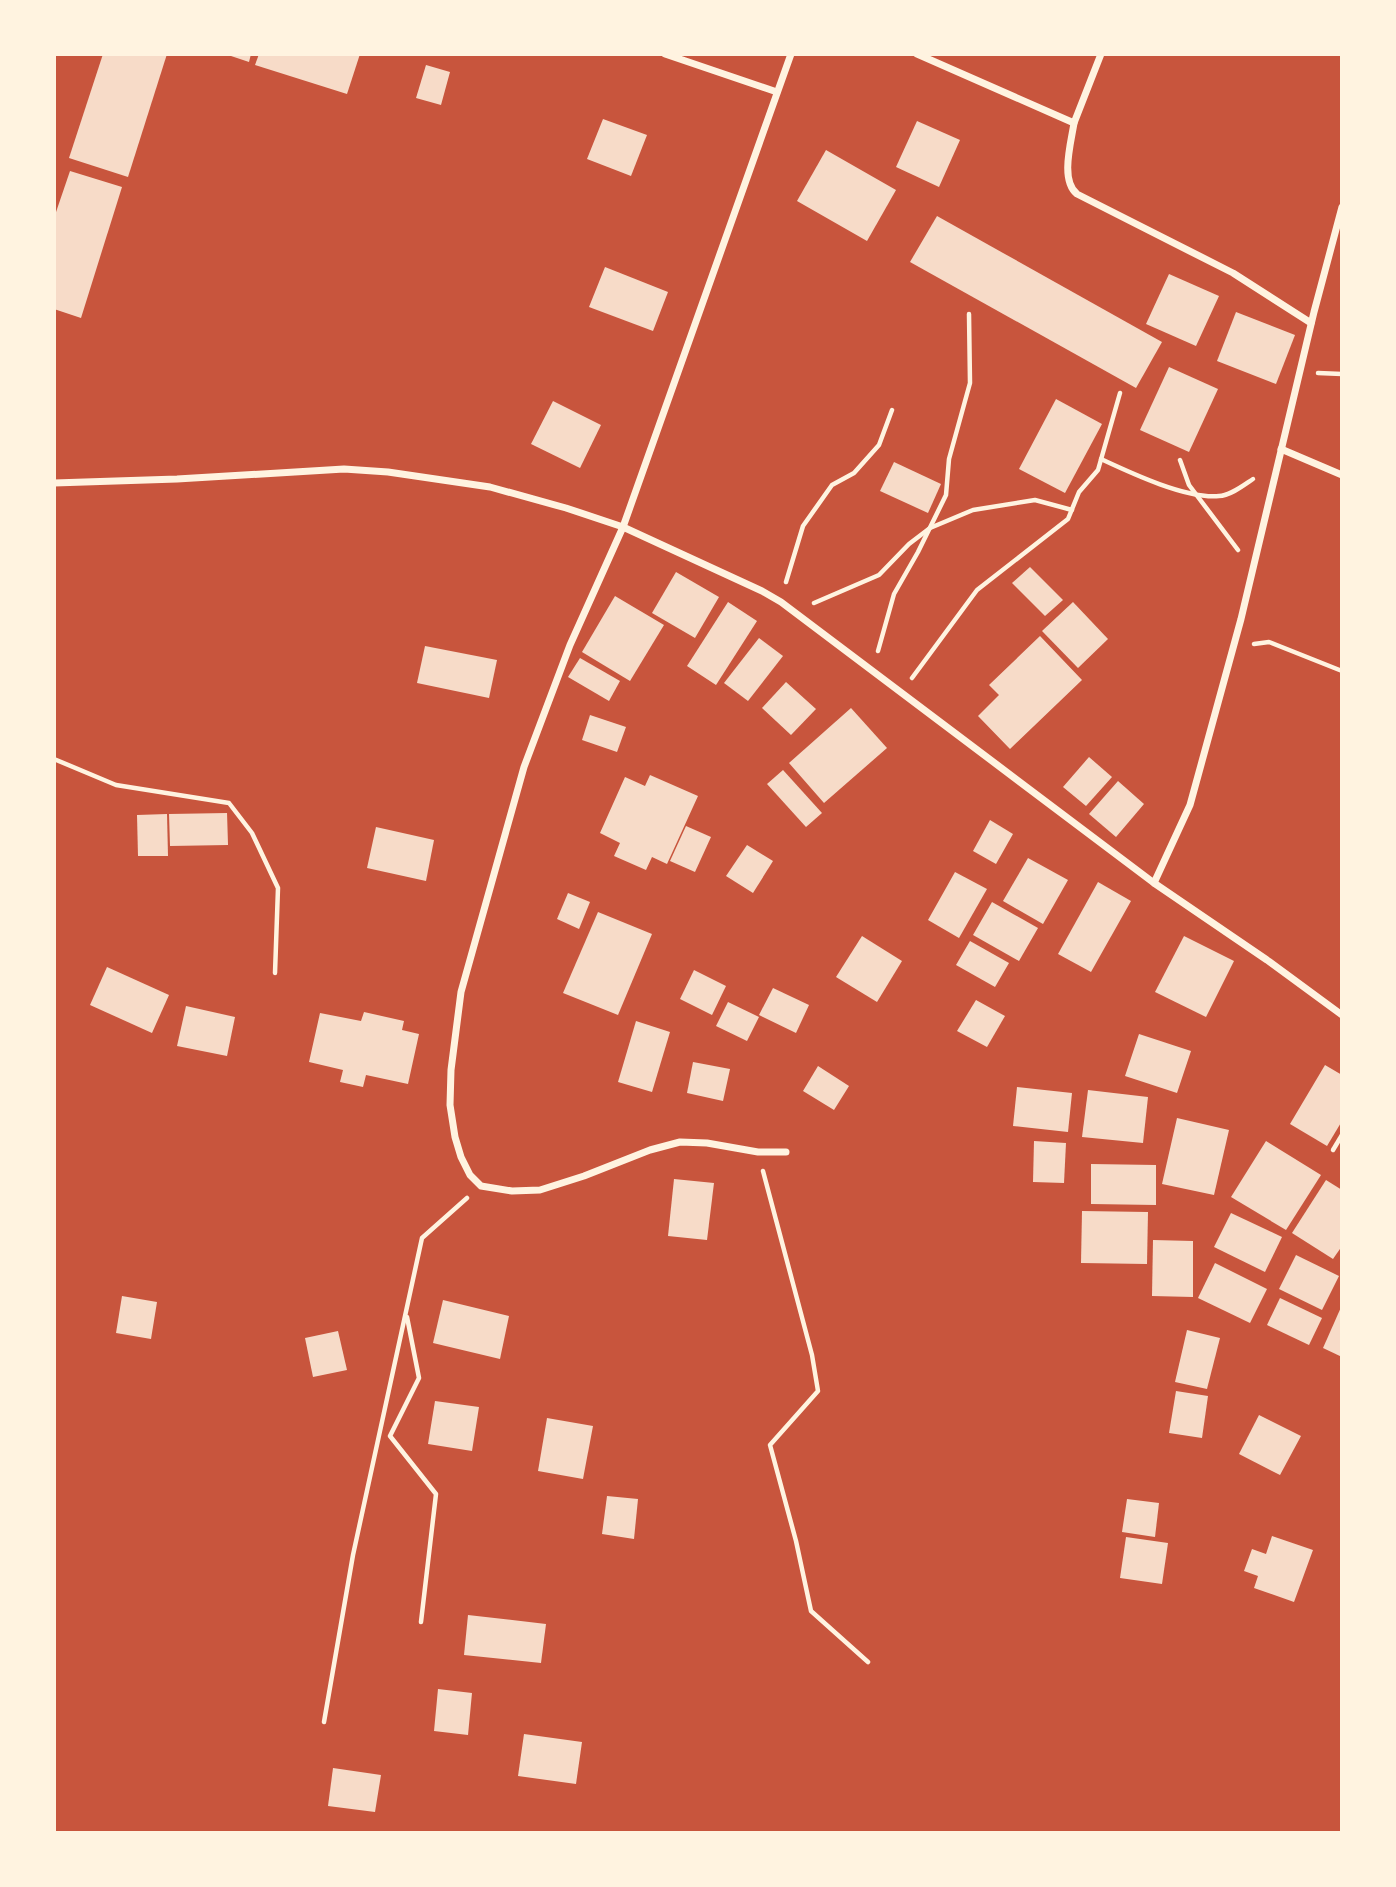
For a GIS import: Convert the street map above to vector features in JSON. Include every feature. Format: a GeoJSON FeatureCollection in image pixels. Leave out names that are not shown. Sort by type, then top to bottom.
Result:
{"type":"FeatureCollection","features":[{"type":"Feature","properties":{"kind":"street"},"geometry":{"type":"LineString","coordinates":[[665,54],[777,92]]}},
{"type":"Feature","properties":{"kind":"street"},"geometry":{"type":"LineString","coordinates":[[786,1152],[758,1152],[707,1143],[680,1142],[650,1150],[540,1190],[512,1191],[481,1186],[470,1175],[455,1137],[450,1105],[451,1070],[461,992],[524,767],[570,645],[623,527],[791,54]]}},
{"type":"Feature","properties":{"kind":"street"},"geometry":{"type":"LineString","coordinates":[[917,54],[1074,123]]}},
{"type":"Feature","properties":{"kind":"street"},"geometry":{"type":"LineString","coordinates":[[1101,54],[1074,123],[1068,160],[1071,189],[1233,273],[1311,323]]}},
{"type":"Feature","properties":{"kind":"street"},"geometry":{"type":"LineString","coordinates":[[1154,883],[1191,805],[1233,648],[1342,206]]}},
{"type":"Feature","properties":{"kind":"street"},"geometry":{"type":"LineString","coordinates":[[1281,449],[1342,475]]}},
{"type":"Feature","properties":{"kind":"street"},"geometry":{"type":"LineString","coordinates":[[54,483],[344,469],[490,487],[623,527],[781,602],[1154,883],[1342,1015]]}},
{"type":"Feature","properties":{"kind":"path"},"geometry":{"type":"LineString","coordinates":[[873,672],[894,594],[946,495],[948,459],[970,383],[969,314]]}},
{"type":"Feature","properties":{"kind":"path"},"geometry":{"type":"LineString","coordinates":[[901,694],[977,590],[1068,519],[1079,492],[1098,470],[1120,393]]}},
{"type":"Feature","properties":{"kind":"path"},"geometry":{"type":"LineString","coordinates":[[781,602],[803,526],[832,485],[854,473],[879,445],[891,410]]}},
{"type":"Feature","properties":{"kind":"path"},"geometry":{"type":"LineString","coordinates":[[1101,459],[1148,480],[1197,494],[1222,497],[1277,463]]}},
{"type":"Feature","properties":{"kind":"path"},"geometry":{"type":"LineString","coordinates":[[1180,460],[1189,485],[1252,569]]}},
{"type":"Feature","properties":{"kind":"path"},"geometry":{"type":"LineString","coordinates":[[794,612],[879,575],[909,544],[930,528],[973,510],[1035,500],[1072,510]]}},
{"type":"Feature","properties":{"kind":"path"},"geometry":{"type":"LineString","coordinates":[[1233,648],[1269,642],[1342,671]]}},
{"type":"Feature","properties":{"kind":"path"},"geometry":{"type":"LineString","coordinates":[[54,759],[116,785],[229,803],[252,834],[278,888],[275,973]]}},
{"type":"Feature","properties":{"kind":"path"},"geometry":{"type":"LineString","coordinates":[[1333,1150],[1342,1135]]}},
{"type":"Feature","properties":{"kind":"path"},"geometry":{"type":"LineString","coordinates":[[758,1152],[812,1355],[818,1391],[770,1445],[796,1541],[811,1611],[868,1662]]}},
{"type":"Feature","properties":{"kind":"path"},"geometry":{"type":"LineString","coordinates":[[324,1722],[353,1555],[422,1238],[481,1186]]}},
{"type":"Feature","properties":{"kind":"path"},"geometry":{"type":"LineString","coordinates":[[406,1312],[419,1378],[390,1436],[436,1494],[421,1622]]}},
{"type":"Feature","properties":{"kind":"building"},"geometry":{"type":"Polygon","coordinates":[[[103,54],[167,54],[128,177],[69,158],[103,54]]]}},
{"type":"Feature","properties":{"kind":"building"},"geometry":{"type":"Polygon","coordinates":[[[225,54],[251,54],[249,62],[225,54]]]}},
{"type":"Feature","properties":{"kind":"building"},"geometry":{"type":"Polygon","coordinates":[[[259,54],[360,54],[347,94],[255,65],[259,54]]]}},
{"type":"Feature","properties":{"kind":"building"},"geometry":{"type":"Polygon","coordinates":[[[426,65],[450,72],[441,105],[416,98],[426,65]]]}},
{"type":"Feature","properties":{"kind":"building"},"geometry":{"type":"Polygon","coordinates":[[[603,119],[647,135],[631,176],[587,159],[603,119]]]}},
{"type":"Feature","properties":{"kind":"building"},"geometry":{"type":"Polygon","coordinates":[[[917,121],[960,140],[939,187],[896,167],[917,121]]]}},
{"type":"Feature","properties":{"kind":"building"},"geometry":{"type":"Polygon","coordinates":[[[826,150],[896,190],[867,241],[797,201],[826,150]]]}},
{"type":"Feature","properties":{"kind":"building"},"geometry":{"type":"Polygon","coordinates":[[[70,171],[122,187],[81,318],[54,309],[54,218],[70,171]]]}},
{"type":"Feature","properties":{"kind":"building"},"geometry":{"type":"Polygon","coordinates":[[[937,216],[1162,342],[1136,388],[910,262],[937,216]]]}},
{"type":"Feature","properties":{"kind":"building"},"geometry":{"type":"Polygon","coordinates":[[[605,267],[668,292],[653,331],[589,307],[605,267]]]}},
{"type":"Feature","properties":{"kind":"building"},"geometry":{"type":"Polygon","coordinates":[[[1169,274],[1219,296],[1196,346],[1146,324],[1169,274]]]}},
{"type":"Feature","properties":{"kind":"building"},"geometry":{"type":"Polygon","coordinates":[[[1236,312],[1295,335],[1276,384],[1217,361],[1236,312]]]}},
{"type":"Feature","properties":{"kind":"building"},"geometry":{"type":"Polygon","coordinates":[[[1169,367],[1218,389],[1189,452],[1140,430],[1169,367]]]}},
{"type":"Feature","properties":{"kind":"building"},"geometry":{"type":"Polygon","coordinates":[[[1056,399],[1102,424],[1065,493],[1019,469],[1056,399]]]}},
{"type":"Feature","properties":{"kind":"building"},"geometry":{"type":"Polygon","coordinates":[[[553,401],[601,425],[580,468],[531,444],[553,401]]]}},
{"type":"Feature","properties":{"kind":"building"},"geometry":{"type":"Polygon","coordinates":[[[894,462],[941,484],[928,513],[880,491],[894,462]]]}},
{"type":"Feature","properties":{"kind":"building"},"geometry":{"type":"Polygon","coordinates":[[[1030,567],[1063,600],[1045,616],[1012,583],[1030,567]]]}},
{"type":"Feature","properties":{"kind":"building"},"geometry":{"type":"Polygon","coordinates":[[[676,572],[719,597],[695,638],[652,613],[676,572]]]}},
{"type":"Feature","properties":{"kind":"building"},"geometry":{"type":"Polygon","coordinates":[[[615,596],[664,625],[630,681],[582,652],[615,596]]]}},
{"type":"Feature","properties":{"kind":"building"},"geometry":{"type":"Polygon","coordinates":[[[728,602],[757,621],[716,685],[687,666],[728,602]]]}},
{"type":"Feature","properties":{"kind":"building"},"geometry":{"type":"Polygon","coordinates":[[[1073,602],[1108,639],[1078,668],[1042,631],[1073,602]]]}},
{"type":"Feature","properties":{"kind":"building"},"geometry":{"type":"Polygon","coordinates":[[[1040,636],[1082,680],[1010,749],[978,716],[999,695],[989,685],[1040,636]]]}},
{"type":"Feature","properties":{"kind":"building"},"geometry":{"type":"Polygon","coordinates":[[[759,638],[783,656],[748,701],[724,683],[759,638]]]}},
{"type":"Feature","properties":{"kind":"building"},"geometry":{"type":"Polygon","coordinates":[[[425,646],[497,660],[489,698],[417,683],[425,646]]]}},
{"type":"Feature","properties":{"kind":"building"},"geometry":{"type":"Polygon","coordinates":[[[580,658],[620,681],[609,701],[568,677],[580,658]]]}},
{"type":"Feature","properties":{"kind":"building"},"geometry":{"type":"Polygon","coordinates":[[[786,682],[816,709],[791,735],[762,708],[786,682]]]}},
{"type":"Feature","properties":{"kind":"building"},"geometry":{"type":"Polygon","coordinates":[[[851,708],[887,748],[824,803],[789,763],[851,708]]]}},
{"type":"Feature","properties":{"kind":"building"},"geometry":{"type":"Polygon","coordinates":[[[590,715],[626,727],[617,752],[582,740],[590,715]]]}},
{"type":"Feature","properties":{"kind":"building"},"geometry":{"type":"Polygon","coordinates":[[[1089,757],[1112,777],[1086,806],[1063,787],[1089,757]]]}},
{"type":"Feature","properties":{"kind":"building"},"geometry":{"type":"Polygon","coordinates":[[[783,770],[822,813],[806,827],[767,784],[783,770]]]}},
{"type":"Feature","properties":{"kind":"building"},"geometry":{"type":"Polygon","coordinates":[[[650,775],[698,796],[667,864],[652,857],[646,870],[614,856],[620,843],[600,833],[625,777],[645,786],[650,775]]]}},
{"type":"Feature","properties":{"kind":"building"},"geometry":{"type":"Polygon","coordinates":[[[1118,781],[1144,804],[1116,837],[1089,814],[1118,781]]]}},
{"type":"Feature","properties":{"kind":"building"},"geometry":{"type":"Polygon","coordinates":[[[227,813],[228,845],[170,846],[169,814],[227,813]]]}},
{"type":"Feature","properties":{"kind":"building"},"geometry":{"type":"Polygon","coordinates":[[[167,814],[168,856],[138,856],[137,815],[167,814]]]}},
{"type":"Feature","properties":{"kind":"building"},"geometry":{"type":"Polygon","coordinates":[[[990,820],[1013,834],[996,864],[973,851],[990,820]]]}},
{"type":"Feature","properties":{"kind":"building"},"geometry":{"type":"Polygon","coordinates":[[[686,826],[711,837],[695,872],[670,861],[686,826]]]}},
{"type":"Feature","properties":{"kind":"building"},"geometry":{"type":"Polygon","coordinates":[[[376,827],[434,840],[426,881],[367,868],[376,827]]]}},
{"type":"Feature","properties":{"kind":"building"},"geometry":{"type":"Polygon","coordinates":[[[747,845],[773,861],[753,893],[726,876],[747,845]]]}},
{"type":"Feature","properties":{"kind":"building"},"geometry":{"type":"Polygon","coordinates":[[[1028,858],[1068,880],[1043,924],[1003,901],[1028,858]]]}},
{"type":"Feature","properties":{"kind":"building"},"geometry":{"type":"Polygon","coordinates":[[[955,872],[987,889],[959,938],[928,920],[955,872]]]}},
{"type":"Feature","properties":{"kind":"building"},"geometry":{"type":"Polygon","coordinates":[[[1098,882],[1131,901],[1091,972],[1058,954],[1098,882]]]}},
{"type":"Feature","properties":{"kind":"building"},"geometry":{"type":"Polygon","coordinates":[[[568,893],[590,902],[579,929],[557,919],[568,893]]]}},
{"type":"Feature","properties":{"kind":"building"},"geometry":{"type":"Polygon","coordinates":[[[992,902],[1038,928],[1019,961],[973,935],[992,902]]]}},
{"type":"Feature","properties":{"kind":"building"},"geometry":{"type":"Polygon","coordinates":[[[598,912],[652,934],[618,1015],[563,993],[598,912]]]}},
{"type":"Feature","properties":{"kind":"building"},"geometry":{"type":"Polygon","coordinates":[[[862,936],[902,961],[877,1002],[836,977],[862,936]]]}},
{"type":"Feature","properties":{"kind":"building"},"geometry":{"type":"Polygon","coordinates":[[[1184,936],[1234,961],[1206,1017],[1155,992],[1184,936]]]}},
{"type":"Feature","properties":{"kind":"building"},"geometry":{"type":"Polygon","coordinates":[[[970,941],[1009,963],[995,987],[956,965],[970,941]]]}},
{"type":"Feature","properties":{"kind":"building"},"geometry":{"type":"Polygon","coordinates":[[[107,967],[169,995],[152,1033],[90,1005],[107,967]]]}},
{"type":"Feature","properties":{"kind":"building"},"geometry":{"type":"Polygon","coordinates":[[[694,970],[726,986],[712,1015],[680,999],[694,970]]]}},
{"type":"Feature","properties":{"kind":"building"},"geometry":{"type":"Polygon","coordinates":[[[773,988],[809,1005],[796,1033],[759,1015],[773,988]]]}},
{"type":"Feature","properties":{"kind":"building"},"geometry":{"type":"Polygon","coordinates":[[[976,1000],[1005,1016],[987,1047],[957,1031],[976,1000]]]}},
{"type":"Feature","properties":{"kind":"building"},"geometry":{"type":"Polygon","coordinates":[[[728,1002],[759,1017],[747,1041],[716,1026],[728,1002]]]}},
{"type":"Feature","properties":{"kind":"building"},"geometry":{"type":"Polygon","coordinates":[[[186,1006],[235,1017],[227,1056],[177,1046],[186,1006]]]}},
{"type":"Feature","properties":{"kind":"building"},"geometry":{"type":"Polygon","coordinates":[[[364,1012],[404,1021],[402,1030],[419,1034],[408,1084],[366,1075],[363,1087],[340,1082],[343,1070],[309,1062],[320,1013],[361,1021],[364,1012]]]}},
{"type":"Feature","properties":{"kind":"building"},"geometry":{"type":"Polygon","coordinates":[[[636,1021],[670,1032],[652,1092],[618,1082],[636,1021]]]}},
{"type":"Feature","properties":{"kind":"building"},"geometry":{"type":"Polygon","coordinates":[[[1139,1034],[1191,1051],[1177,1093],[1125,1076],[1139,1034]]]}},
{"type":"Feature","properties":{"kind":"building"},"geometry":{"type":"Polygon","coordinates":[[[693,1062],[730,1069],[723,1101],[687,1093],[693,1062]]]}},
{"type":"Feature","properties":{"kind":"building"},"geometry":{"type":"Polygon","coordinates":[[[1325,1065],[1342,1075],[1342,1121],[1327,1146],[1290,1124],[1325,1065]]]}},
{"type":"Feature","properties":{"kind":"building"},"geometry":{"type":"Polygon","coordinates":[[[818,1066],[849,1086],[834,1110],[803,1091],[818,1066]]]}},
{"type":"Feature","properties":{"kind":"building"},"geometry":{"type":"Polygon","coordinates":[[[1017,1087],[1072,1093],[1068,1132],[1013,1126],[1017,1087]]]}},
{"type":"Feature","properties":{"kind":"building"},"geometry":{"type":"Polygon","coordinates":[[[1088,1090],[1148,1097],[1143,1143],[1082,1137],[1088,1090]]]}},
{"type":"Feature","properties":{"kind":"building"},"geometry":{"type":"Polygon","coordinates":[[[1177,1118],[1229,1130],[1214,1195],[1162,1184],[1177,1118]]]}},
{"type":"Feature","properties":{"kind":"building"},"geometry":{"type":"Polygon","coordinates":[[[1034,1141],[1066,1143],[1064,1183],[1033,1182],[1034,1141]]]}},
{"type":"Feature","properties":{"kind":"building"},"geometry":{"type":"Polygon","coordinates":[[[1266,1141],[1321,1175],[1286,1230],[1231,1197],[1266,1141]]]}},
{"type":"Feature","properties":{"kind":"building"},"geometry":{"type":"Polygon","coordinates":[[[1091,1164],[1156,1165],[1156,1205],[1091,1204],[1091,1164]]]}},
{"type":"Feature","properties":{"kind":"building"},"geometry":{"type":"Polygon","coordinates":[[[674,1179],[714,1183],[707,1240],[668,1236],[674,1179]]]}},
{"type":"Feature","properties":{"kind":"building"},"geometry":{"type":"Polygon","coordinates":[[[1326,1180],[1342,1190],[1342,1246],[1333,1259],[1292,1233],[1326,1180]]]}},
{"type":"Feature","properties":{"kind":"building"},"geometry":{"type":"Polygon","coordinates":[[[1082,1211],[1148,1212],[1147,1264],[1081,1263],[1082,1211]]]}},
{"type":"Feature","properties":{"kind":"building"},"geometry":{"type":"Polygon","coordinates":[[[1231,1213],[1282,1237],[1265,1272],[1214,1247],[1231,1213]]]}},
{"type":"Feature","properties":{"kind":"building"},"geometry":{"type":"Polygon","coordinates":[[[1153,1240],[1193,1241],[1193,1297],[1152,1296],[1153,1240]]]}},
{"type":"Feature","properties":{"kind":"building"},"geometry":{"type":"Polygon","coordinates":[[[1296,1255],[1339,1276],[1322,1310],[1279,1289],[1296,1255]]]}},
{"type":"Feature","properties":{"kind":"building"},"geometry":{"type":"Polygon","coordinates":[[[1215,1263],[1267,1289],[1250,1323],[1198,1298],[1215,1263]]]}},
{"type":"Feature","properties":{"kind":"building"},"geometry":{"type":"Polygon","coordinates":[[[122,1296],[157,1302],[151,1339],[116,1333],[122,1296]]]}},
{"type":"Feature","properties":{"kind":"building"},"geometry":{"type":"Polygon","coordinates":[[[1280,1298],[1322,1318],[1309,1345],[1267,1325],[1280,1298]]]}},
{"type":"Feature","properties":{"kind":"building"},"geometry":{"type":"Polygon","coordinates":[[[443,1300],[509,1316],[500,1359],[433,1343],[443,1300]]]}},
{"type":"Feature","properties":{"kind":"building"},"geometry":{"type":"Polygon","coordinates":[[[1342,1305],[1342,1357],[1323,1348],[1342,1305]]]}},
{"type":"Feature","properties":{"kind":"building"},"geometry":{"type":"Polygon","coordinates":[[[1187,1330],[1220,1338],[1207,1389],[1175,1382],[1187,1330]]]}},
{"type":"Feature","properties":{"kind":"building"},"geometry":{"type":"Polygon","coordinates":[[[338,1331],[347,1370],[313,1377],[305,1338],[338,1331]]]}},
{"type":"Feature","properties":{"kind":"building"},"geometry":{"type":"Polygon","coordinates":[[[1176,1391],[1208,1396],[1202,1438],[1169,1433],[1176,1391]]]}},
{"type":"Feature","properties":{"kind":"building"},"geometry":{"type":"Polygon","coordinates":[[[435,1401],[479,1407],[472,1451],[428,1444],[435,1401]]]}},
{"type":"Feature","properties":{"kind":"building"},"geometry":{"type":"Polygon","coordinates":[[[1259,1415],[1301,1436],[1280,1475],[1239,1454],[1259,1415]]]}},
{"type":"Feature","properties":{"kind":"building"},"geometry":{"type":"Polygon","coordinates":[[[547,1418],[593,1426],[583,1479],[538,1471],[547,1418]]]}},
{"type":"Feature","properties":{"kind":"building"},"geometry":{"type":"Polygon","coordinates":[[[607,1496],[638,1499],[634,1539],[602,1534],[607,1496]]]}},
{"type":"Feature","properties":{"kind":"building"},"geometry":{"type":"Polygon","coordinates":[[[1127,1499],[1159,1503],[1155,1537],[1122,1532],[1127,1499]]]}},
{"type":"Feature","properties":{"kind":"building"},"geometry":{"type":"Polygon","coordinates":[[[1272,1536],[1313,1550],[1294,1602],[1254,1588],[1258,1576],[1244,1571],[1252,1549],[1266,1554],[1272,1536]]]}},
{"type":"Feature","properties":{"kind":"building"},"geometry":{"type":"Polygon","coordinates":[[[1126,1537],[1168,1543],[1162,1584],[1120,1578],[1126,1537]]]}},
{"type":"Feature","properties":{"kind":"building"},"geometry":{"type":"Polygon","coordinates":[[[468,1615],[546,1624],[541,1663],[464,1655],[468,1615]]]}},
{"type":"Feature","properties":{"kind":"building"},"geometry":{"type":"Polygon","coordinates":[[[438,1689],[472,1693],[468,1735],[434,1731],[438,1689]]]}},
{"type":"Feature","properties":{"kind":"building"},"geometry":{"type":"Polygon","coordinates":[[[524,1734],[582,1742],[576,1784],[518,1776],[524,1734]]]}},
{"type":"Feature","properties":{"kind":"building"},"geometry":{"type":"Polygon","coordinates":[[[333,1768],[381,1775],[375,1812],[328,1806],[333,1768]]]}}]}
